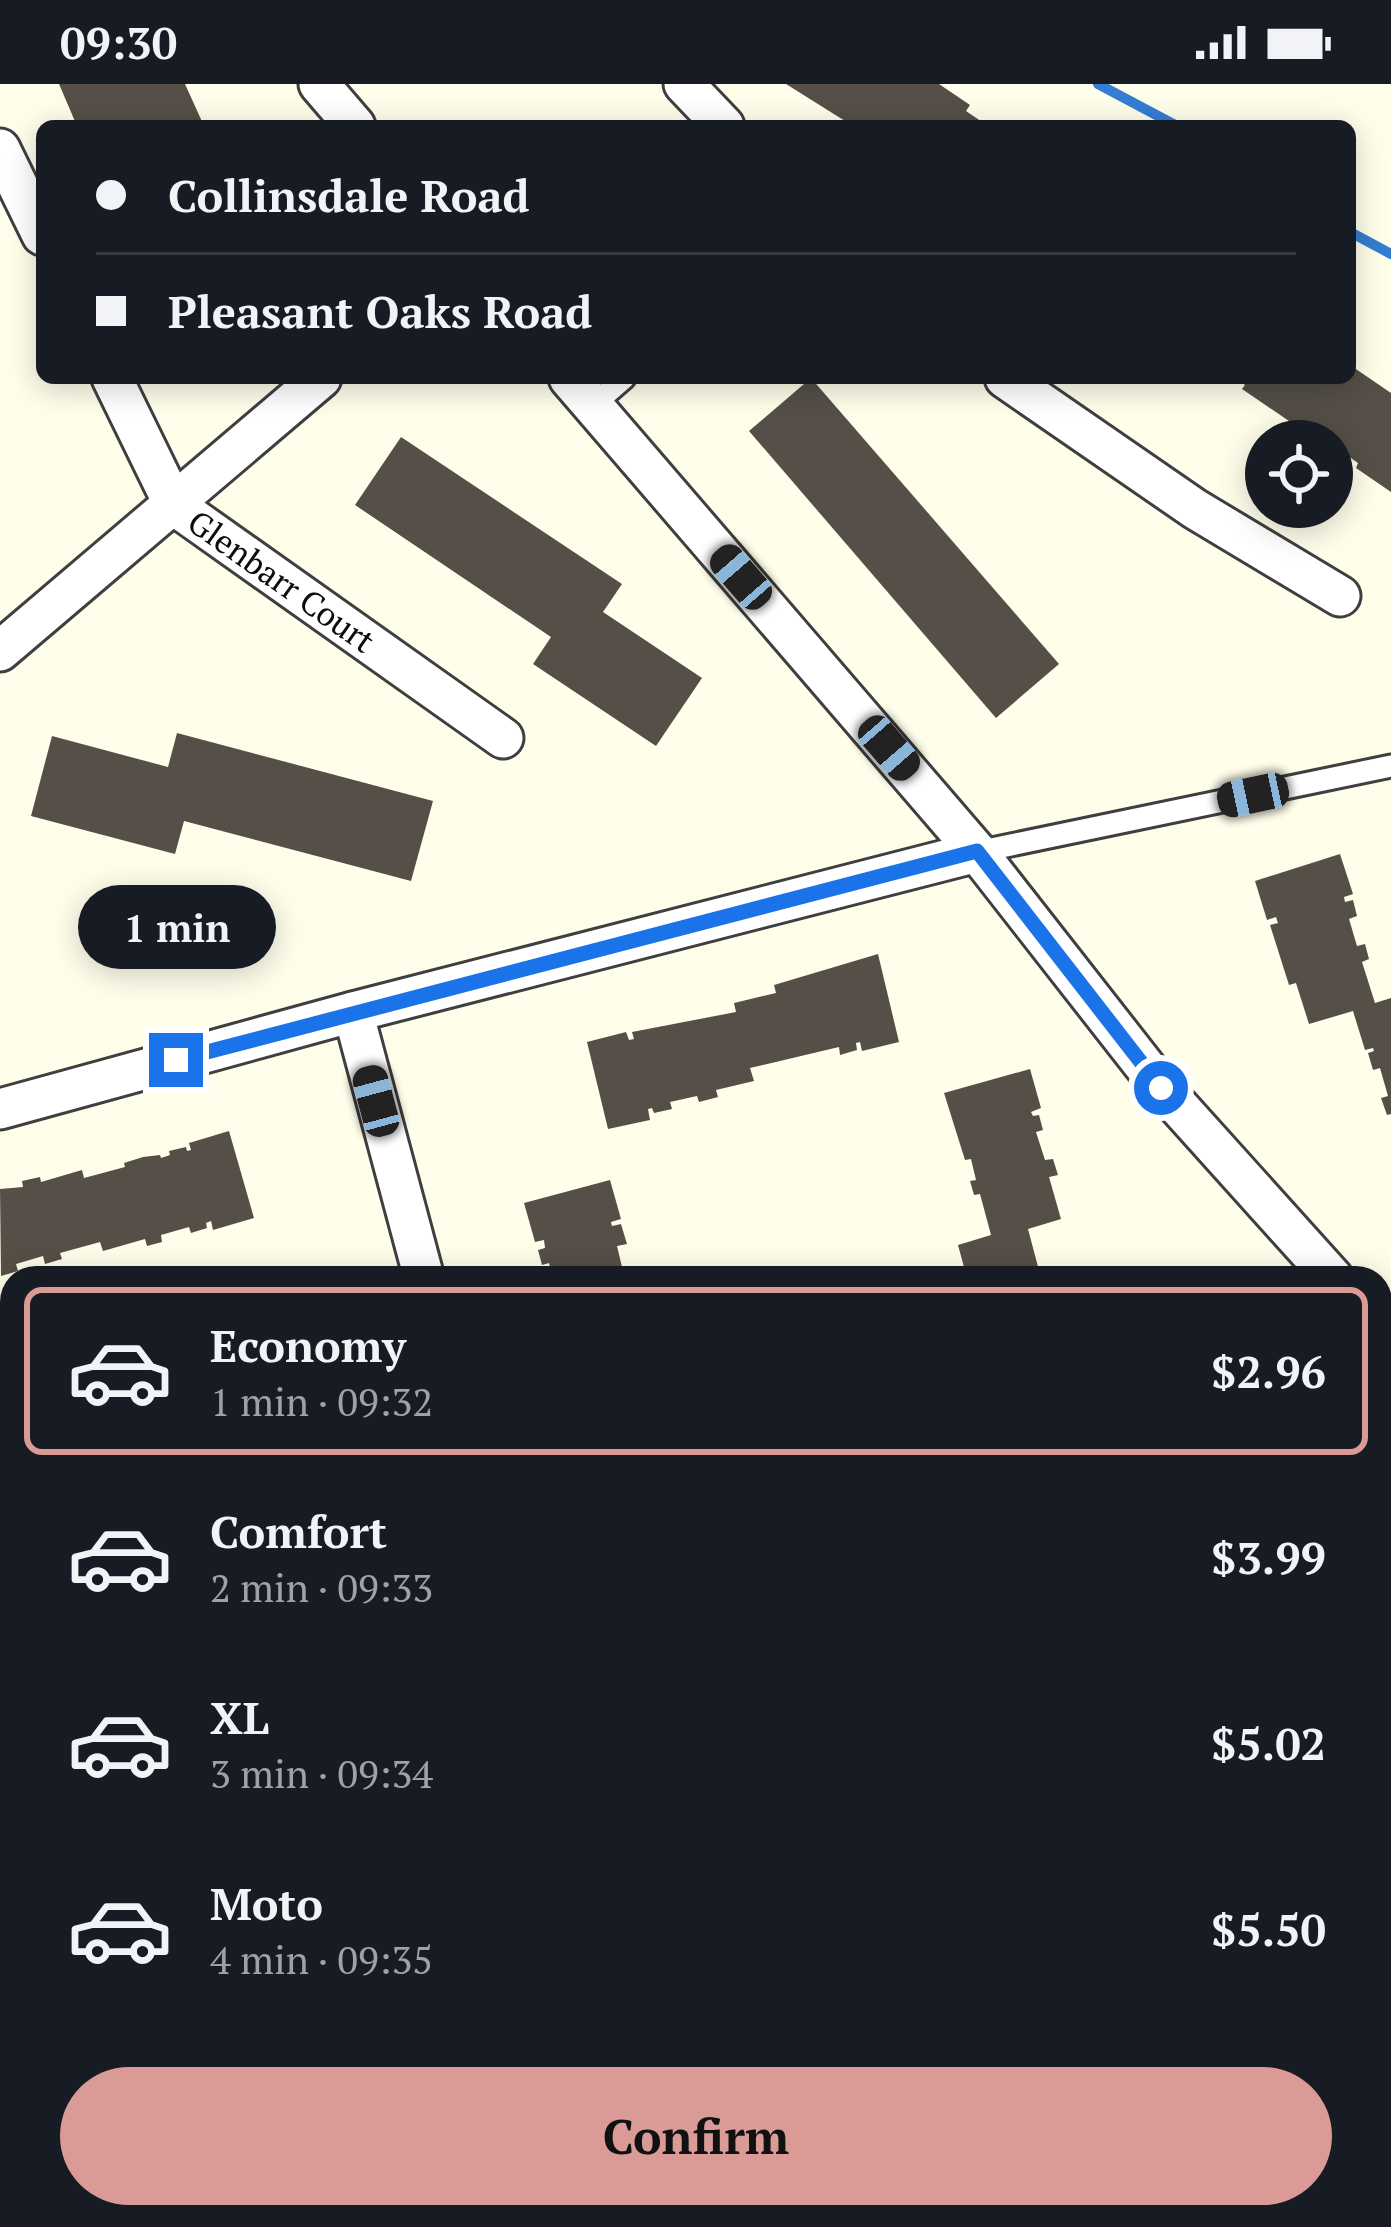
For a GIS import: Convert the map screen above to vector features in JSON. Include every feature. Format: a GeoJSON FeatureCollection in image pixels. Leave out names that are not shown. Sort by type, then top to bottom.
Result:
{"type":"FeatureCollection","features":[{"type":"Feature","properties":{"kind":"street"},"geometry":{"type":"LineString","coordinates":[[319,84],[350,120]]}},
{"type":"Feature","properties":{"kind":"street"},"geometry":{"type":"LineString","coordinates":[[684,84],[718,120]]}},
{"type":"Feature","properties":{"kind":"street"},"geometry":{"type":"LineString","coordinates":[[0,149],[36,223]]}},
{"type":"Feature","properties":{"kind":"street","name":"Glenbarr Court"},"geometry":{"type":"LineString","coordinates":[[115,384],[174,506],[503,738]]}},
{"type":"Feature","properties":{"kind":"street"},"geometry":{"type":"LineString","coordinates":[[0,651],[314,384]]}},
{"type":"Feature","properties":{"kind":"street"},"geometry":{"type":"LineString","coordinates":[[1014,384],[1195,509],[1340,596]]}},
{"type":"Feature","properties":{"kind":"street"},"geometry":{"type":"LineString","coordinates":[[581,392],[977,851],[1161,1088],[1322,1266]]}},
{"type":"Feature","properties":{"kind":"street"},"geometry":{"type":"LineString","coordinates":[[0,1109],[353,1012],[977,851]]}},
{"type":"Feature","properties":{"kind":"street"},"geometry":{"type":"LineString","coordinates":[[353,1012],[421,1266]]}},
{"type":"Feature","properties":{"kind":"lane"},"geometry":{"type":"LineString","coordinates":[[977,851],[1391,766]]}},
{"type":"Feature","properties":{"kind":"building"},"geometry":{"type":"Polygon","coordinates":[[[59,84],[185,84],[201,120],[74,120],[59,84]]]}},
{"type":"Feature","properties":{"kind":"building"},"geometry":{"type":"Polygon","coordinates":[[[786,84],[939,84],[970,105],[966,111],[979,120],[843,120],[786,84]]]}},
{"type":"Feature","properties":{"kind":"building"},"geometry":{"type":"Polygon","coordinates":[[[1356,369],[1391,393],[1391,492],[1356,468],[1353,420],[1287,420],[1242,389],[1244,384],[1356,384],[1356,369]]]}},
{"type":"Feature","properties":{"kind":"building"},"geometry":{"type":"Polygon","coordinates":[[[804,384],[816,384],[1059,664],[996,718],[749,431],[804,384]]]}},
{"type":"Feature","properties":{"kind":"building"},"geometry":{"type":"Polygon","coordinates":[[[401,437],[622,584],[603,612],[702,678],[656,746],[533,664],[551,637],[355,505],[401,437]]]}},
{"type":"Feature","properties":{"kind":"building"},"geometry":{"type":"Polygon","coordinates":[[[177,733],[433,801],[411,881],[184,821],[175,854],[31,816],[52,736],[168,767],[177,733]]]}},
{"type":"Feature","properties":{"kind":"building"},"geometry":{"type":"Polygon","coordinates":[[[1340,854],[1353,894],[1344,897],[1345,902],[1353,900],[1357,916],[1349,919],[1357,946],[1365,944],[1369,959],[1362,962],[1375,1003],[1391,998],[1391,1114],[1387,1115],[1381,1098],[1388,1096],[1380,1068],[1373,1070],[1368,1053],[1373,1048],[1365,1050],[1353,1011],[1309,1024],[1296,983],[1289,985],[1270,925],[1278,923],[1276,917],[1267,920],[1255,881],[1340,854]]]}},
{"type":"Feature","properties":{"kind":"building"},"geometry":{"type":"Polygon","coordinates":[[[878,954],[899,1042],[862,1051],[860,1042],[857,1050],[840,1055],[839,1047],[750,1068],[754,1081],[716,1090],[718,1097],[670,1102],[672,1109],[654,1113],[648,1109],[650,1120],[608,1129],[587,1042],[626,1032],[629,1040],[634,1039],[632,1032],[736,1012],[734,1003],[776,993],[774,985],[878,954]]]}},
{"type":"Feature","properties":{"kind":"building"},"geometry":{"type":"Polygon","coordinates":[[[1030,1069],[1041,1108],[1031,1112],[1039,1115],[1043,1130],[1036,1132],[1045,1160],[1053,1159],[1058,1175],[1049,1177],[1061,1219],[1028,1229],[1038,1266],[964,1266],[958,1245],[991,1235],[980,1194],[974,1195],[970,1181],[976,1180],[971,1159],[965,1160],[944,1093],[1030,1069]]]}},
{"type":"Feature","properties":{"kind":"building"},"geometry":{"type":"Polygon","coordinates":[[[229,1131],[254,1218],[213,1230],[211,1221],[207,1228],[191,1233],[189,1227],[161,1235],[162,1242],[147,1246],[145,1239],[103,1251],[100,1242],[60,1253],[62,1259],[45,1264],[43,1256],[17,1266],[1,1266],[0,1189],[82,1170],[84,1178],[143,1157],[161,1158],[186,1147],[191,1150],[189,1143],[229,1131]]]}},
{"type":"Feature","properties":{"kind":"building"},"geometry":{"type":"Polygon","coordinates":[[[610,1180],[621,1219],[611,1222],[612,1226],[621,1224],[627,1244],[617,1246],[622,1266],[542,1265],[538,1250],[545,1248],[544,1240],[535,1242],[524,1203],[610,1180]]]}},
{"type":"Feature","properties":{"kind":"waterway"},"geometry":{"type":"LineString","coordinates":[[1098,84],[1166,120]]}},
{"type":"Feature","properties":{"kind":"waterway"},"geometry":{"type":"LineString","coordinates":[[1356,235],[1391,254]]}},
{"type":"Feature","properties":{"kind":"route"},"geometry":{"type":"LineString","coordinates":[[176,1060],[977,851],[1161,1088]]}}]}
